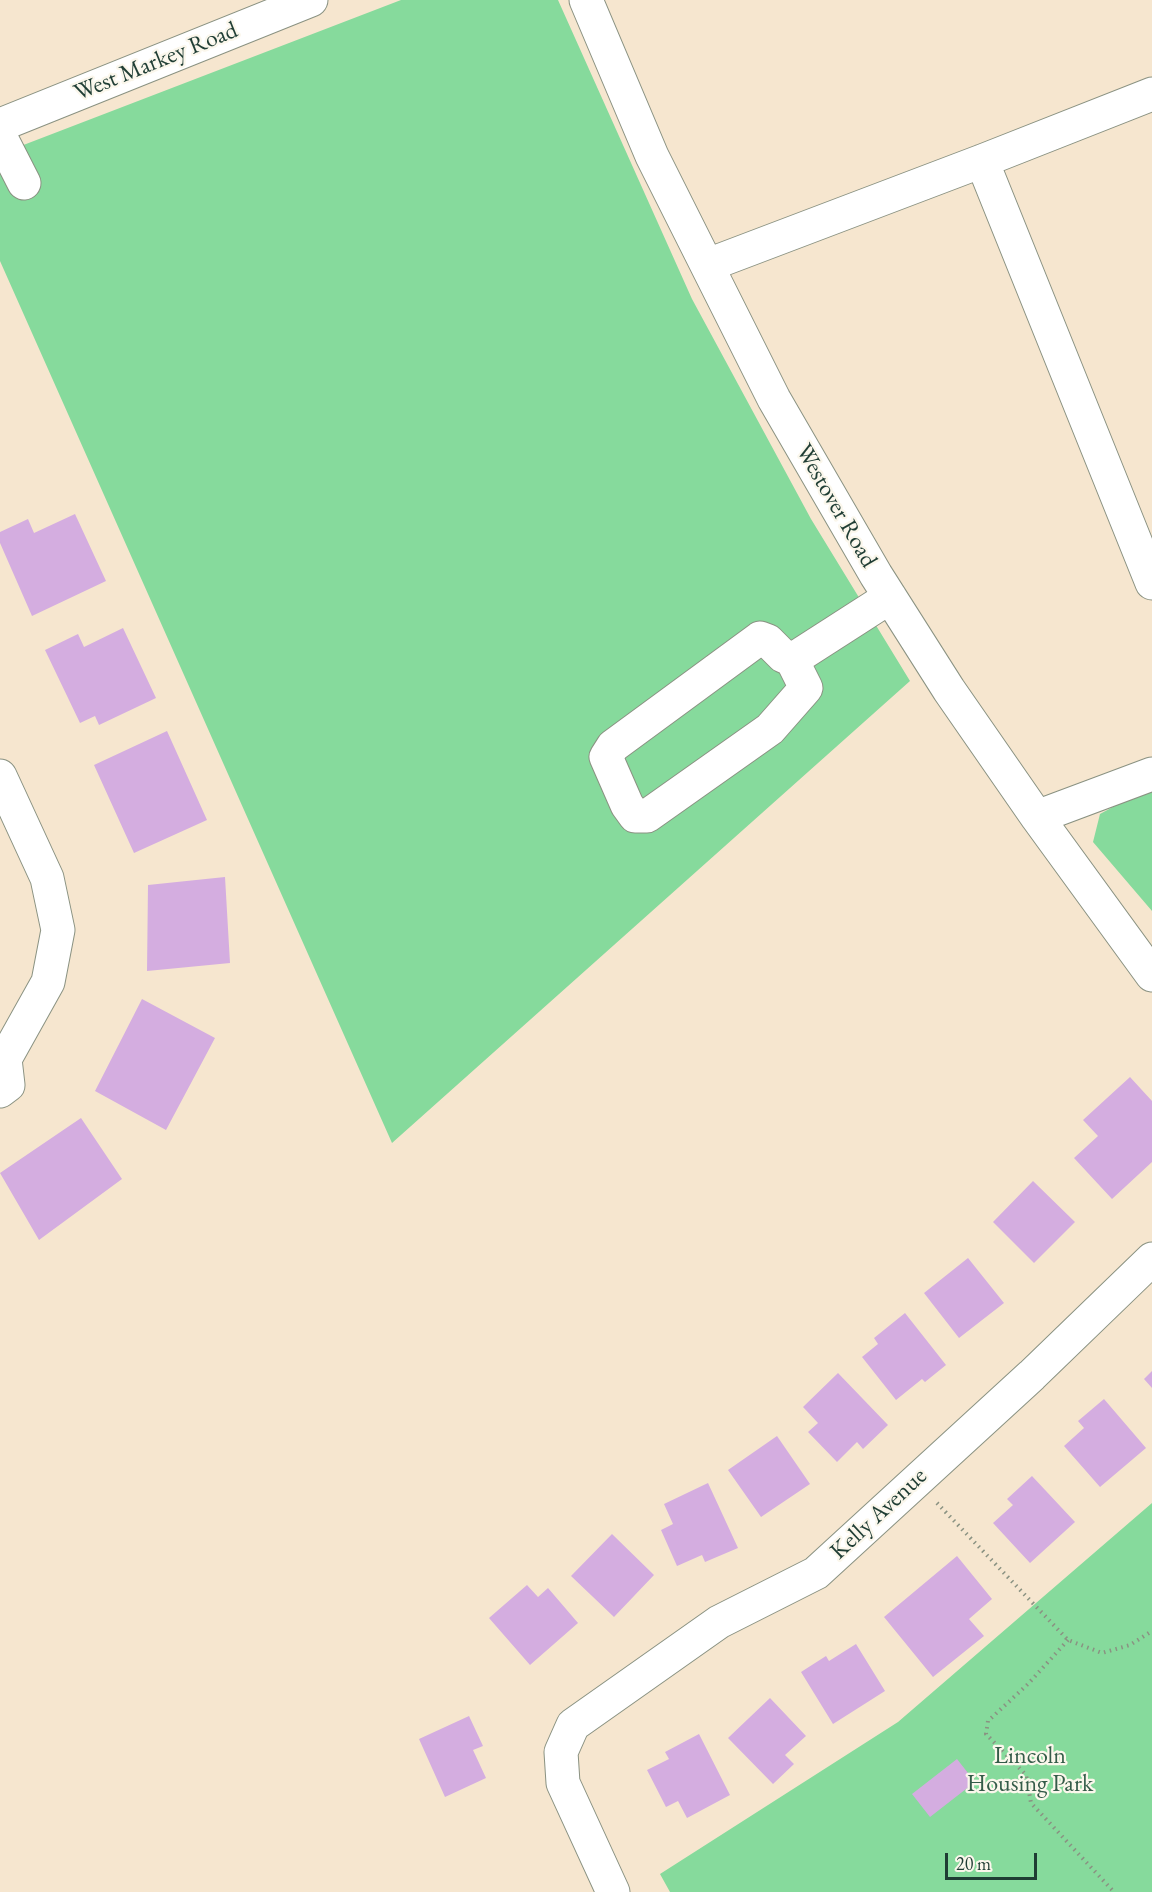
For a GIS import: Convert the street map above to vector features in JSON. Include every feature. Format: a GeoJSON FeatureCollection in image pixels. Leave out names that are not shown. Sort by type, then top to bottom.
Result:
{"type":"FeatureCollection","features":[{"type":"Feature","properties":{"kind":"street","name":"West Markey Road"},"geometry":{"type":"LineString","coordinates":[[0,125],[311,0]]}},
{"type":"Feature","properties":{"kind":"street","name":"Westover Road"},"geometry":{"type":"LineString","coordinates":[[586,0],[652,156],[774,399],[890,597],[949,690],[1037,817],[1152,975]]}},
{"type":"Feature","properties":{"kind":"street"},"geometry":{"type":"LineString","coordinates":[[708,265],[982,162],[1152,94]]}},
{"type":"Feature","properties":{"kind":"street"},"geometry":{"type":"LineString","coordinates":[[0,136],[24,183]]}},
{"type":"Feature","properties":{"kind":"street"},"geometry":{"type":"LineString","coordinates":[[982,162],[1152,583]]}},
{"type":"Feature","properties":{"kind":"street"},"geometry":{"type":"LineString","coordinates":[[792,660],[890,597]]}},
{"type":"Feature","properties":{"kind":"street"},"geometry":{"type":"LineString","coordinates":[[760,638],[768,641],[783,656],[792,660],[806,688],[770,729],[647,816],[634,816],[606,757],[613,746],[760,638]]}},
{"type":"Feature","properties":{"kind":"street"},"geometry":{"type":"LineString","coordinates":[[1037,817],[1152,774]]}},
{"type":"Feature","properties":{"kind":"street"},"geometry":{"type":"LineString","coordinates":[[0,776],[47,879],[58,930],[48,982],[5,1059],[8,1085],[0,1091]]}},
{"type":"Feature","properties":{"kind":"street","name":"Kelly Avenue"},"geometry":{"type":"LineString","coordinates":[[613,1892],[563,1783],[561,1752],[573,1725],[719,1622],[816,1573],[1032,1375],[1152,1259]]}},
{"type":"Feature","properties":{"kind":"path"},"geometry":{"type":"LineString","coordinates":[[915,1480],[1068,1640],[1102,1653],[1130,1645],[1152,1631]]}},
{"type":"Feature","properties":{"kind":"path"},"geometry":{"type":"LineString","coordinates":[[1068,1640],[1028,1684],[988,1721],[987,1734],[1026,1775],[1031,1803],[1114,1892]]}},
{"type":"Feature","properties":{"kind":"green space"},"geometry":{"type":"Polygon","coordinates":[[[401,0],[558,0],[692,299],[811,519],[910,681],[392,1143],[0,261],[0,154],[401,0]]]}},
{"type":"Feature","properties":{"kind":"green space"},"geometry":{"type":"Polygon","coordinates":[[[1152,791],[1152,911],[1093,842],[1100,814],[1122,802],[1152,791]]]}},
{"type":"Feature","properties":{"kind":"green space","name":"Lincoln Housing Park"},"geometry":{"type":"Polygon","coordinates":[[[1152,1503],[1152,1892],[670,1892],[660,1874],[898,1722],[1152,1503]]]}},
{"type":"Feature","properties":{"kind":"building"},"geometry":{"type":"Polygon","coordinates":[[[75,514],[106,581],[32,616],[0,543],[0,532],[28,519],[34,533],[75,514]]]}},
{"type":"Feature","properties":{"kind":"building"},"geometry":{"type":"Polygon","coordinates":[[[123,628],[156,698],[99,725],[95,716],[80,723],[45,650],[78,634],[84,647],[123,628]]]}},
{"type":"Feature","properties":{"kind":"building"},"geometry":{"type":"Polygon","coordinates":[[[167,731],[207,820],[134,853],[94,765],[167,731]]]}},
{"type":"Feature","properties":{"kind":"building"},"geometry":{"type":"Polygon","coordinates":[[[225,877],[230,963],[147,971],[148,885],[225,877]]]}},
{"type":"Feature","properties":{"kind":"building"},"geometry":{"type":"Polygon","coordinates":[[[142,999],[215,1038],[166,1130],[95,1091],[142,999]]]}},
{"type":"Feature","properties":{"kind":"building"},"geometry":{"type":"Polygon","coordinates":[[[1130,1077],[1152,1101],[1152,1162],[1112,1199],[1074,1158],[1098,1136],[1083,1120],[1130,1077]]]}},
{"type":"Feature","properties":{"kind":"building"},"geometry":{"type":"Polygon","coordinates":[[[81,1118],[122,1179],[39,1240],[0,1173],[81,1118]]]}},
{"type":"Feature","properties":{"kind":"building"},"geometry":{"type":"Polygon","coordinates":[[[1033,1181],[1075,1222],[1034,1263],[993,1222],[1033,1181]]]}},
{"type":"Feature","properties":{"kind":"building"},"geometry":{"type":"Polygon","coordinates":[[[968,1258],[1004,1303],[959,1338],[924,1293],[968,1258]]]}},
{"type":"Feature","properties":{"kind":"building"},"geometry":{"type":"Polygon","coordinates":[[[905,1313],[946,1365],[925,1382],[922,1379],[896,1400],[862,1357],[878,1344],[874,1338],[905,1313]]]}},
{"type":"Feature","properties":{"kind":"building"},"geometry":{"type":"Polygon","coordinates":[[[1152,1371],[1152,1388],[1144,1379],[1152,1371]]]}},
{"type":"Feature","properties":{"kind":"building"},"geometry":{"type":"Polygon","coordinates":[[[838,1373],[888,1425],[863,1449],[857,1442],[837,1462],[808,1432],[818,1423],[803,1407],[838,1373]]]}},
{"type":"Feature","properties":{"kind":"building"},"geometry":{"type":"Polygon","coordinates":[[[1104,1399],[1146,1448],[1100,1487],[1064,1446],[1084,1428],[1078,1421],[1104,1399]]]}},
{"type":"Feature","properties":{"kind":"building"},"geometry":{"type":"Polygon","coordinates":[[[777,1436],[810,1484],[761,1517],[728,1470],[777,1436]]]}},
{"type":"Feature","properties":{"kind":"building"},"geometry":{"type":"Polygon","coordinates":[[[1032,1476],[1075,1522],[1030,1563],[993,1523],[1013,1505],[1007,1499],[1032,1476]]]}},
{"type":"Feature","properties":{"kind":"building"},"geometry":{"type":"Polygon","coordinates":[[[708,1483],[738,1548],[705,1562],[702,1555],[677,1566],[661,1530],[673,1524],[664,1504],[708,1483]]]}},
{"type":"Feature","properties":{"kind":"building"},"geometry":{"type":"Polygon","coordinates":[[[612,1534],[654,1575],[614,1617],[571,1576],[612,1534]]]}},
{"type":"Feature","properties":{"kind":"building"},"geometry":{"type":"Polygon","coordinates":[[[957,1556],[992,1599],[969,1619],[984,1636],[933,1677],[884,1617],[957,1556]]]}},
{"type":"Feature","properties":{"kind":"building"},"geometry":{"type":"Polygon","coordinates":[[[527,1585],[538,1597],[548,1588],[578,1623],[530,1665],[489,1618],[527,1585]]]}},
{"type":"Feature","properties":{"kind":"building"},"geometry":{"type":"Polygon","coordinates":[[[856,1644],[885,1691],[833,1724],[801,1672],[826,1656],[829,1661],[856,1644]]]}},
{"type":"Feature","properties":{"kind":"building"},"geometry":{"type":"Polygon","coordinates":[[[770,1698],[806,1736],[785,1755],[794,1764],[773,1784],[728,1738],[770,1698]]]}},
{"type":"Feature","properties":{"kind":"building"},"geometry":{"type":"Polygon","coordinates":[[[469,1716],[483,1746],[473,1750],[486,1778],[445,1797],[419,1739],[469,1716]]]}},
{"type":"Feature","properties":{"kind":"building"},"geometry":{"type":"Polygon","coordinates":[[[699,1734],[730,1795],[687,1818],[678,1801],[666,1807],[647,1770],[669,1759],[665,1752],[699,1734]]]}},
{"type":"Feature","properties":{"kind":"building"},"geometry":{"type":"Polygon","coordinates":[[[957,1759],[975,1782],[930,1817],[912,1794],[957,1759]]]}}]}
